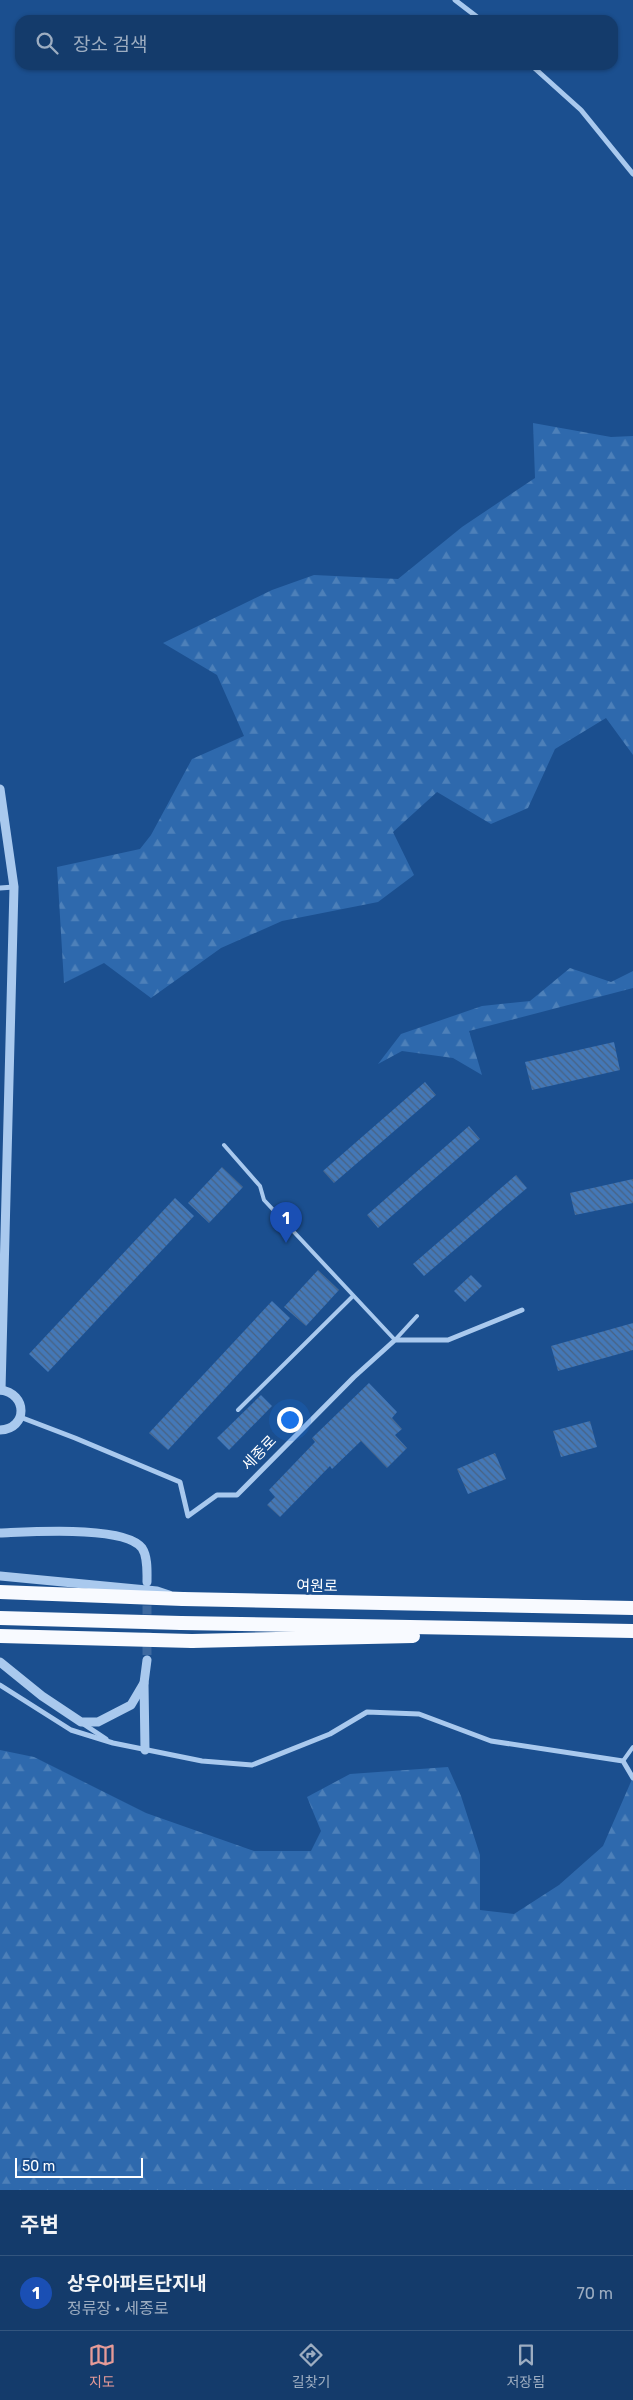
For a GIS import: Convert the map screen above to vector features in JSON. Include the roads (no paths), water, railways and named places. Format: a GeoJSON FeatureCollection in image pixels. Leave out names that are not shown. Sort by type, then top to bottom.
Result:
{"type":"FeatureCollection","features":[{"type":"Feature","properties":{"kind":"highway","name":"여원로"},"geometry":{"type":"LineString","coordinates":[[0,1592],[183,1599],[633,1608]]}},
{"type":"Feature","properties":{"kind":"highway"},"geometry":{"type":"LineString","coordinates":[[0,1618],[633,1630]]}},
{"type":"Feature","properties":{"kind":"highway"},"geometry":{"type":"LineString","coordinates":[[0,1636],[192,1641],[615,1630]]}},
{"type":"Feature","properties":{"kind":"street"},"geometry":{"type":"LineString","coordinates":[[456,0],[475,15]]}},
{"type":"Feature","properties":{"kind":"street"},"geometry":{"type":"LineString","coordinates":[[537,70],[581,110],[633,174]]}},
{"type":"Feature","properties":{"kind":"street"},"geometry":{"type":"LineString","coordinates":[[0,789],[14,887],[4,1130],[0,1390],[13,1394],[18,1398],[21,1411],[20,1418],[12,1427],[0,1430]]}},
{"type":"Feature","properties":{"kind":"street"},"geometry":{"type":"LineString","coordinates":[[0,888],[14,887]]}},
{"type":"Feature","properties":{"kind":"street"},"geometry":{"type":"LineString","coordinates":[[395,1340],[448,1340],[522,1310]]}},
{"type":"Feature","properties":{"kind":"street","name":"세종로"},"geometry":{"type":"LineString","coordinates":[[20,1418],[75,1438],[180,1482],[188,1516],[217,1495],[237,1495],[354,1377],[395,1340]]}},
{"type":"Feature","properties":{"kind":"street"},"geometry":{"type":"LineString","coordinates":[[0,1533],[58,1531],[97,1533],[129,1538],[143,1549],[146,1558],[147,1582]]}},
{"type":"Feature","properties":{"kind":"street"},"geometry":{"type":"LineString","coordinates":[[0,1576],[157,1591],[183,1599]]}},
{"type":"Feature","properties":{"kind":"street"},"geometry":{"type":"LineString","coordinates":[[145,1750],[144,1683],[147,1660]]}},
{"type":"Feature","properties":{"kind":"street"},"geometry":{"type":"LineString","coordinates":[[0,1662],[42,1696],[113,1743]]}},
{"type":"Feature","properties":{"kind":"street"},"geometry":{"type":"LineString","coordinates":[[82,1722],[98,1722],[131,1704],[144,1683]]}},
{"type":"Feature","properties":{"kind":"street"},"geometry":{"type":"LineString","coordinates":[[0,1685],[71,1730],[113,1743],[202,1761],[252,1765],[330,1734],[367,1712],[419,1714],[491,1741],[623,1761],[633,1778]]}},
{"type":"Feature","properties":{"kind":"lane"},"geometry":{"type":"LineString","coordinates":[[224,1146],[260,1186],[264,1200],[395,1340],[417,1316]]}},
{"type":"Feature","properties":{"kind":"lane"},"geometry":{"type":"LineString","coordinates":[[238,1410],[353,1296]]}},
{"type":"Feature","properties":{"kind":"lane"},"geometry":{"type":"LineString","coordinates":[[623,1761],[633,1746]]}},
{"type":"Feature","properties":{"kind":"tunnel"},"geometry":{"type":"LineString","coordinates":[[147,1592],[147,1660]]}},
{"type":"Feature","properties":{"kind":"place","name":"상우아파트단지내"},"geometry":{"type":"Point","coordinates":[286,1243]}}]}
